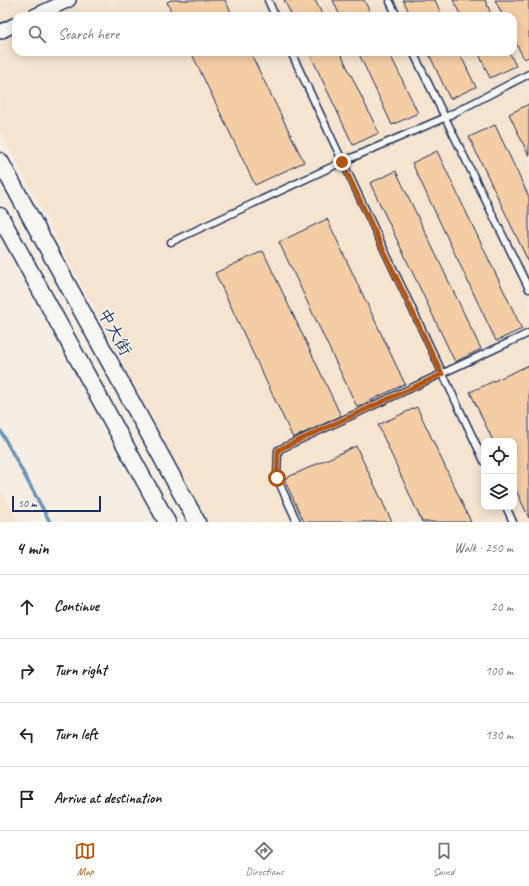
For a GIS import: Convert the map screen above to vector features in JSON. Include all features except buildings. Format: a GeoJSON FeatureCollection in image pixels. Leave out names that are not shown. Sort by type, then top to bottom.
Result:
{"type":"FeatureCollection","features":[{"type":"Feature","properties":{"kind":"street"},"geometry":{"type":"LineString","coordinates":[[43,12],[69,0]]}},
{"type":"Feature","properties":{"kind":"street"},"geometry":{"type":"LineString","coordinates":[[0,32],[12,26]]}},
{"type":"Feature","properties":{"kind":"street","name":"中大街"},"geometry":{"type":"LineString","coordinates":[[0,161],[197,522]]}},
{"type":"Feature","properties":{"kind":"street"},"geometry":{"type":"LineString","coordinates":[[0,216],[167,522]]}},
{"type":"Feature","properties":{"kind":"lane"},"geometry":{"type":"LineString","coordinates":[[268,0],[273,12]]}},
{"type":"Feature","properties":{"kind":"lane"},"geometry":{"type":"LineString","coordinates":[[390,2],[395,12]]}},
{"type":"Feature","properties":{"kind":"lane"},"geometry":{"type":"LineString","coordinates":[[294,56],[342,162],[481,455]]}},
{"type":"Feature","properties":{"kind":"lane"},"geometry":{"type":"LineString","coordinates":[[415,56],[529,289]]}},
{"type":"Feature","properties":{"kind":"lane"},"geometry":{"type":"LineString","coordinates":[[171,242],[342,162],[444,118],[529,74]]}},
{"type":"Feature","properties":{"kind":"lane"},"geometry":{"type":"LineString","coordinates":[[297,522],[277,478],[278,450],[529,334]]}},
{"type":"Feature","properties":{"kind":"lane"},"geometry":{"type":"LineString","coordinates":[[507,510],[513,522]]}},
{"type":"Feature","properties":{"kind":"shaded area"},"geometry":{"type":"Polygon","coordinates":[[[0,0],[529,0],[529,522],[207,522],[0,130],[0,0]]]}},
{"type":"Feature","properties":{"kind":"shaded area"},"geometry":{"type":"Polygon","coordinates":[[[0,488],[19,522],[0,522],[0,488]]]}},
{"type":"Feature","properties":{"kind":"waterway"},"geometry":{"type":"LineString","coordinates":[[0,430],[50,522]]}},
{"type":"Feature","properties":{"kind":"route"},"geometry":{"type":"LineString","coordinates":[[277,478],[278,450],[442,374],[342,162]]}}]}
